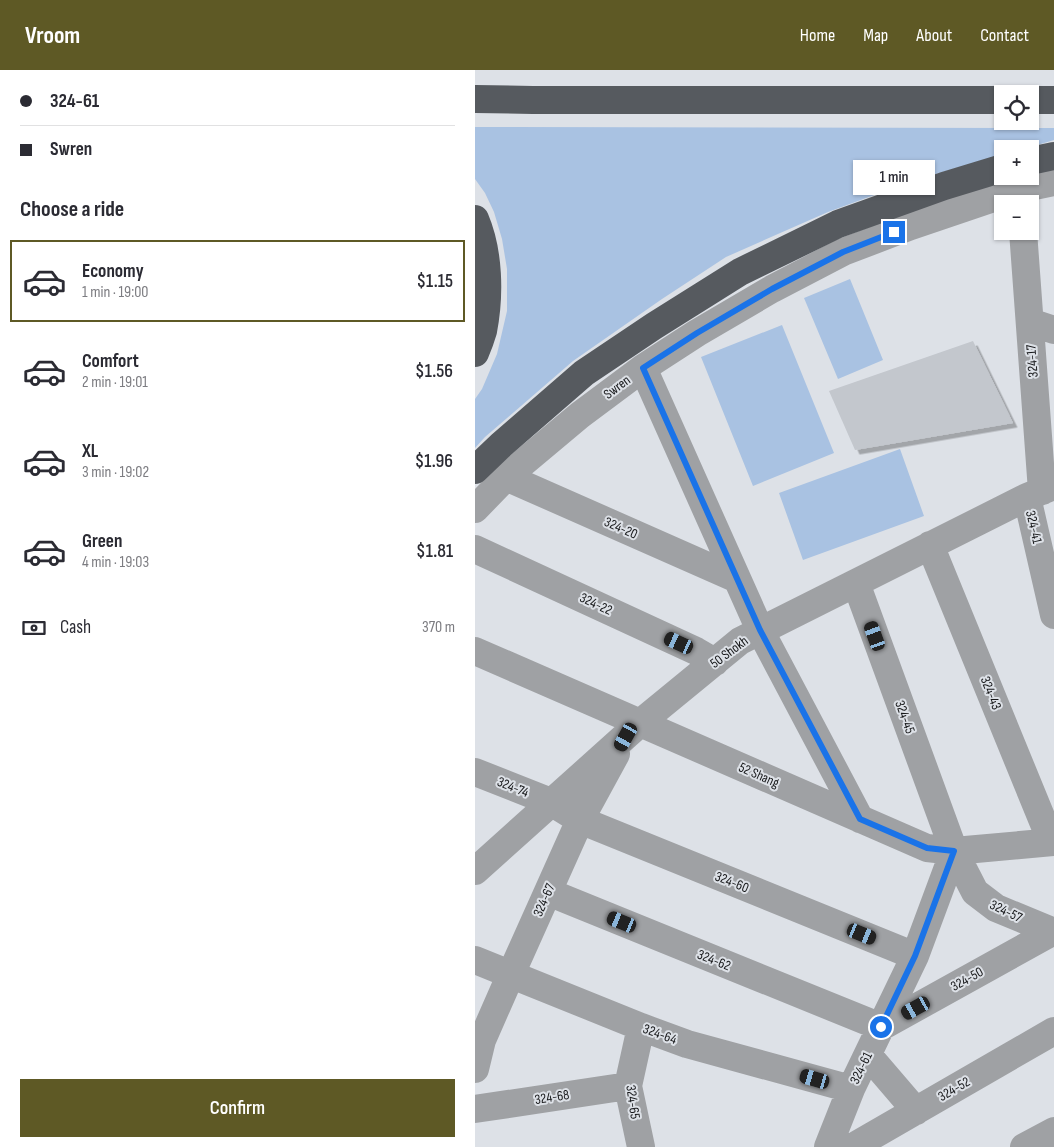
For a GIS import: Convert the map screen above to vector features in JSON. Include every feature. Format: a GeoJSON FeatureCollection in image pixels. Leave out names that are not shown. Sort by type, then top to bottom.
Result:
{"type":"FeatureCollection","features":[{"type":"Feature","properties":{"kind":"highway"},"geometry":{"type":"LineString","coordinates":[[475,99],[994,100]]}},
{"type":"Feature","properties":{"kind":"highway"},"geometry":{"type":"LineString","coordinates":[[1039,100],[1054,100]]}},
{"type":"Feature","properties":{"kind":"highway"},"geometry":{"type":"LineString","coordinates":[[1039,159],[1054,156]]}},
{"type":"Feature","properties":{"kind":"highway"},"geometry":{"type":"LineString","coordinates":[[475,470],[584,373],[740,272],[838,224],[944,186],[994,171]]}},
{"type":"Feature","properties":{"kind":"highway"},"geometry":{"type":"LineString","coordinates":[[475,219],[481,233],[487,278],[487,302],[483,332],[475,353]]}},
{"type":"Feature","properties":{"kind":"street","name":"Swren"},"geometry":{"type":"LineString","coordinates":[[475,509],[506,477],[580,415],[643,368],[697,333],[772,289],[843,252],[911,226],[1020,190],[1054,182]]}},
{"type":"Feature","properties":{"kind":"street","name":"324-17"},"geometry":{"type":"LineString","coordinates":[[1025,240],[1042,326],[1041,491]]}},
{"type":"Feature","properties":{"kind":"street"},"geometry":{"type":"LineString","coordinates":[[643,368],[760,630],[860,819]]}},
{"type":"Feature","properties":{"kind":"street","name":"324-20"},"geometry":{"type":"LineString","coordinates":[[506,477],[737,579]]}},
{"type":"Feature","properties":{"kind":"street","name":"50 Shokh"},"geometry":{"type":"LineString","coordinates":[[475,871],[633,730],[740,641],[1041,491]]}},
{"type":"Feature","properties":{"kind":"street","name":"324-41"},"geometry":{"type":"LineString","coordinates":[[1041,491],[1054,615]]}},
{"type":"Feature","properties":{"kind":"street","name":"324-43"},"geometry":{"type":"LineString","coordinates":[[931,545],[1052,841]]}},
{"type":"Feature","properties":{"kind":"street","name":"324-22"},"geometry":{"type":"LineString","coordinates":[[475,549],[696,650],[715,662]]}},
{"type":"Feature","properties":{"kind":"street","name":"324-45"},"geometry":{"type":"LineString","coordinates":[[856,583],[954,851]]}},
{"type":"Feature","properties":{"kind":"street","name":"52 Shang"},"geometry":{"type":"LineString","coordinates":[[475,651],[633,730],[860,819],[927,848],[954,851],[1052,841]]}},
{"type":"Feature","properties":{"kind":"street","name":"324-67"},"geometry":{"type":"LineString","coordinates":[[475,1069],[482,1040],[580,820],[633,730]]}},
{"type":"Feature","properties":{"kind":"street","name":"324-74"},"geometry":{"type":"LineString","coordinates":[[475,772],[551,802]]}},
{"type":"Feature","properties":{"kind":"street","name":"324-60"},"geometry":{"type":"LineString","coordinates":[[551,802],[580,820],[915,956]]}},
{"type":"Feature","properties":{"kind":"street","name":"324-57"},"geometry":{"type":"LineString","coordinates":[[954,851],[975,892],[996,908],[1054,931]]}},
{"type":"Feature","properties":{"kind":"street","name":"324-61"},"geometry":{"type":"LineString","coordinates":[[828,1147],[851,1089],[915,956],[954,851]]}},
{"type":"Feature","properties":{"kind":"street","name":"324-62"},"geometry":{"type":"LineString","coordinates":[[548,892],[881,1027]]}},
{"type":"Feature","properties":{"kind":"street","name":"324-50"},"geometry":{"type":"LineString","coordinates":[[881,1027],[1054,931]]}},
{"type":"Feature","properties":{"kind":"street","name":"324-64"},"geometry":{"type":"LineString","coordinates":[[475,960],[687,1044],[851,1089]]}},
{"type":"Feature","properties":{"kind":"street","name":"324-65"},"geometry":{"type":"LineString","coordinates":[[641,1027],[628,1086],[641,1147]]}},
{"type":"Feature","properties":{"kind":"street","name":"324-52"},"geometry":{"type":"LineString","coordinates":[[853,1147],[1054,1031]]}},
{"type":"Feature","properties":{"kind":"street"},"geometry":{"type":"LineString","coordinates":[[867,1055],[916,1111]]}},
{"type":"Feature","properties":{"kind":"street","name":"324-68"},"geometry":{"type":"LineString","coordinates":[[475,1109],[628,1086]]}},
{"type":"Feature","properties":{"kind":"street"},"geometry":{"type":"LineString","coordinates":[[1024,1147],[1054,1131]]}},
{"type":"Feature","properties":{"kind":"shaded area"},"geometry":{"type":"Polygon","coordinates":[[[475,127],[994,128],[994,130],[1054,128],[1054,140],[1039,144],[1039,140],[994,140],[994,157],[915,180],[828,212],[726,257],[573,361],[485,437],[475,448],[475,399],[482,389],[497,354],[507,311],[507,269],[502,239],[494,212],[485,193],[475,179],[475,127]]]}},
{"type":"Feature","properties":{"kind":"shaded area"},"geometry":{"type":"Polygon","coordinates":[[[850,279],[883,360],[838,379],[804,298],[850,279]]]}},
{"type":"Feature","properties":{"kind":"shaded area"},"geometry":{"type":"Polygon","coordinates":[[[782,325],[834,453],[753,486],[701,357],[782,325]]]}},
{"type":"Feature","properties":{"kind":"shaded area"},"geometry":{"type":"Polygon","coordinates":[[[900,449],[924,516],[803,560],[779,493],[900,449]]]}},
{"type":"Feature","properties":{"kind":"building"},"geometry":{"type":"Polygon","coordinates":[[[973,341],[1013,423],[855,450],[829,391],[973,341]]]}},
{"type":"Feature","properties":{"kind":"route"},"geometry":{"type":"LineString","coordinates":[[881,1027],[915,956],[954,851],[927,848],[860,819],[760,630],[643,368],[697,333],[772,289],[843,252],[894,232]]}}]}
